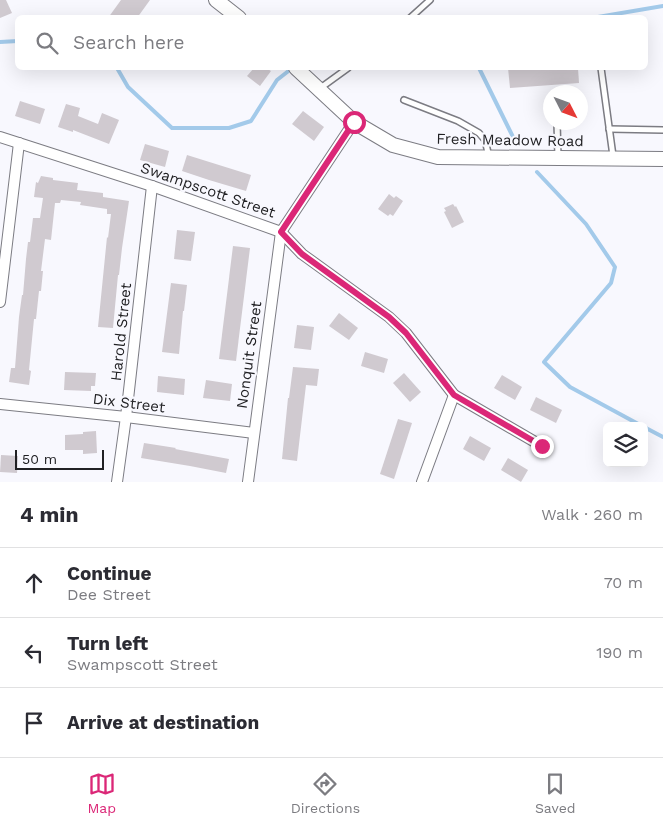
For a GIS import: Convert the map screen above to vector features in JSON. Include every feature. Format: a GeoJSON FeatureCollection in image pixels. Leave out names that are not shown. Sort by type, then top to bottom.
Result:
{"type":"FeatureCollection","features":[{"type":"Feature","properties":{"kind":"street"},"geometry":{"type":"LineString","coordinates":[[216,0],[234,15]]}},
{"type":"Feature","properties":{"kind":"street","name":"Fresh Meadow Road"},"geometry":{"type":"LineString","coordinates":[[298,70],[354,122],[393,145],[438,157],[663,159]]}},
{"type":"Feature","properties":{"kind":"street"},"geometry":{"type":"LineString","coordinates":[[281,232],[354,122]]}},
{"type":"Feature","properties":{"kind":"street","name":"Swampscott Street"},"geometry":{"type":"LineString","coordinates":[[0,137],[152,186],[281,232],[302,254],[389,317],[406,333],[454,395],[542,446]]}},
{"type":"Feature","properties":{"kind":"street"},"geometry":{"type":"LineString","coordinates":[[0,302],[19,143]]}},
{"type":"Feature","properties":{"kind":"street","name":"Harold Street"},"geometry":{"type":"LineString","coordinates":[[117,482],[152,186]]}},
{"type":"Feature","properties":{"kind":"street","name":"Nonquit Street"},"geometry":{"type":"LineString","coordinates":[[248,482],[281,232]]}},
{"type":"Feature","properties":{"kind":"street"},"geometry":{"type":"LineString","coordinates":[[422,482],[454,395]]}},
{"type":"Feature","properties":{"kind":"street","name":"Dix Street"},"geometry":{"type":"LineString","coordinates":[[0,404],[254,433]]}},
{"type":"Feature","properties":{"kind":"lane"},"geometry":{"type":"LineString","coordinates":[[413,15],[430,0]]}},
{"type":"Feature","properties":{"kind":"lane"},"geometry":{"type":"LineString","coordinates":[[319,90],[345,70]]}},
{"type":"Feature","properties":{"kind":"lane"},"geometry":{"type":"LineString","coordinates":[[601,70],[613,159]]}},
{"type":"Feature","properties":{"kind":"lane"},"geometry":{"type":"LineString","coordinates":[[404,100],[458,121],[480,133],[485,140],[489,157]]}},
{"type":"Feature","properties":{"kind":"lane"},"geometry":{"type":"LineString","coordinates":[[609,129],[663,130]]}},
{"type":"Feature","properties":{"kind":"lane"},"geometry":{"type":"LineString","coordinates":[[557,130],[558,158]]}},
{"type":"Feature","properties":{"kind":"building"},"geometry":{"type":"Polygon","coordinates":[[[0,0],[6,0],[12,13],[0,18],[0,0]]]}},
{"type":"Feature","properties":{"kind":"building"},"geometry":{"type":"Polygon","coordinates":[[[121,0],[150,0],[139,15],[110,15],[121,0]]]}},
{"type":"Feature","properties":{"kind":"building"},"geometry":{"type":"Polygon","coordinates":[[[252,70],[271,71],[260,86],[247,76],[252,70]]]}},
{"type":"Feature","properties":{"kind":"building"},"geometry":{"type":"Polygon","coordinates":[[[508,70],[578,70],[579,83],[510,88],[508,70]]]}},
{"type":"Feature","properties":{"kind":"building"},"geometry":{"type":"Polygon","coordinates":[[[20,101],[45,109],[40,124],[15,116],[20,101]]]}},
{"type":"Feature","properties":{"kind":"building"},"geometry":{"type":"Polygon","coordinates":[[[66,104],[80,108],[78,116],[98,124],[102,113],[119,120],[109,144],[73,130],[73,132],[58,127],[66,104]]]}},
{"type":"Feature","properties":{"kind":"building"},"geometry":{"type":"Polygon","coordinates":[[[303,111],[324,127],[314,141],[292,124],[303,111]]]}},
{"type":"Feature","properties":{"kind":"building"},"geometry":{"type":"Polygon","coordinates":[[[145,144],[169,151],[165,167],[140,160],[145,144]]]}},
{"type":"Feature","properties":{"kind":"building"},"geometry":{"type":"Polygon","coordinates":[[[187,155],[251,175],[246,191],[182,171],[187,155]]]}},
{"type":"Feature","properties":{"kind":"building"},"geometry":{"type":"Polygon","coordinates":[[[41,176],[53,178],[53,180],[78,183],[77,190],[103,193],[103,197],[129,201],[118,275],[113,328],[98,327],[111,214],[107,214],[107,209],[80,205],[81,202],[61,200],[60,203],[55,203],[51,240],[45,239],[41,271],[43,271],[41,291],[39,291],[36,319],[34,319],[29,385],[9,382],[11,368],[15,368],[28,242],[30,242],[33,218],[40,218],[43,198],[34,197],[36,182],[38,183],[41,176]]]}},
{"type":"Feature","properties":{"kind":"building"},"geometry":{"type":"Polygon","coordinates":[[[389,194],[403,201],[393,216],[390,214],[388,216],[378,209],[389,194]]]}},
{"type":"Feature","properties":{"kind":"building"},"geometry":{"type":"Polygon","coordinates":[[[453,204],[456,206],[464,222],[452,228],[444,208],[453,204]]]}},
{"type":"Feature","properties":{"kind":"building"},"geometry":{"type":"Polygon","coordinates":[[[177,230],[195,232],[191,261],[174,259],[177,230]]]}},
{"type":"Feature","properties":{"kind":"building"},"geometry":{"type":"Polygon","coordinates":[[[233,246],[250,248],[236,361],[219,359],[233,246]]]}},
{"type":"Feature","properties":{"kind":"building"},"geometry":{"type":"Polygon","coordinates":[[[171,283],[187,285],[179,354],[162,352],[171,283]]]}},
{"type":"Feature","properties":{"kind":"building"},"geometry":{"type":"Polygon","coordinates":[[[339,313],[358,328],[349,340],[329,326],[339,313]]]}},
{"type":"Feature","properties":{"kind":"building"},"geometry":{"type":"Polygon","coordinates":[[[297,325],[314,327],[311,350],[294,348],[297,325]]]}},
{"type":"Feature","properties":{"kind":"building"},"geometry":{"type":"Polygon","coordinates":[[[365,352],[388,359],[384,373],[361,366],[365,352]]]}},
{"type":"Feature","properties":{"kind":"building"},"geometry":{"type":"Polygon","coordinates":[[[293,367],[319,369],[317,386],[306,385],[297,461],[282,459],[293,367]]]}},
{"type":"Feature","properties":{"kind":"building"},"geometry":{"type":"Polygon","coordinates":[[[65,372],[96,373],[95,386],[91,386],[91,391],[64,390],[65,372]]]}},
{"type":"Feature","properties":{"kind":"building"},"geometry":{"type":"Polygon","coordinates":[[[404,373],[421,392],[410,402],[393,383],[404,373]]]}},
{"type":"Feature","properties":{"kind":"building"},"geometry":{"type":"Polygon","coordinates":[[[502,375],[522,387],[515,400],[494,388],[502,375]]]}},
{"type":"Feature","properties":{"kind":"building"},"geometry":{"type":"Polygon","coordinates":[[[158,376],[185,379],[184,395],[157,392],[158,376]]]}},
{"type":"Feature","properties":{"kind":"building"},"geometry":{"type":"Polygon","coordinates":[[[206,380],[232,384],[230,401],[203,398],[206,380]]]}},
{"type":"Feature","properties":{"kind":"building"},"geometry":{"type":"Polygon","coordinates":[[[536,397],[562,410],[556,423],[530,410],[536,397]]]}},
{"type":"Feature","properties":{"kind":"building"},"geometry":{"type":"Polygon","coordinates":[[[398,419],[412,423],[394,479],[380,474],[398,419]]]}},
{"type":"Feature","properties":{"kind":"building"},"geometry":{"type":"Polygon","coordinates":[[[96,431],[97,453],[83,454],[83,450],[65,450],[65,435],[96,431]]]}},
{"type":"Feature","properties":{"kind":"building"},"geometry":{"type":"Polygon","coordinates":[[[470,436],[491,448],[484,461],[463,449],[470,436]]]}},
{"type":"Feature","properties":{"kind":"building"},"geometry":{"type":"Polygon","coordinates":[[[144,443],[229,459],[226,473],[141,458],[144,443]]]}},
{"type":"Feature","properties":{"kind":"building"},"geometry":{"type":"Polygon","coordinates":[[[1,455],[18,456],[17,473],[0,472],[1,455]]]}},
{"type":"Feature","properties":{"kind":"building"},"geometry":{"type":"Polygon","coordinates":[[[508,458],[528,470],[521,482],[501,470],[508,458]]]}},
{"type":"Feature","properties":{"kind":"waterway"},"geometry":{"type":"LineString","coordinates":[[610,15],[663,6]]}},
{"type":"Feature","properties":{"kind":"waterway"},"geometry":{"type":"LineString","coordinates":[[0,42],[15,41]]}},
{"type":"Feature","properties":{"kind":"waterway"},"geometry":{"type":"LineString","coordinates":[[118,70],[128,87],[172,128],[229,128],[251,121],[277,80],[290,70]]}},
{"type":"Feature","properties":{"kind":"waterway"},"geometry":{"type":"LineString","coordinates":[[480,70],[514,139]]}},
{"type":"Feature","properties":{"kind":"waterway"},"geometry":{"type":"LineString","coordinates":[[537,172],[586,224],[615,267],[611,283],[544,362],[570,387],[635,422]]}},
{"type":"Feature","properties":{"kind":"waterway"},"geometry":{"type":"LineString","coordinates":[[648,429],[663,437]]}},
{"type":"Feature","properties":{"kind":"route"},"geometry":{"type":"LineString","coordinates":[[354,122],[281,232],[302,254],[389,317],[406,333],[454,395],[542,446]]}}]}
